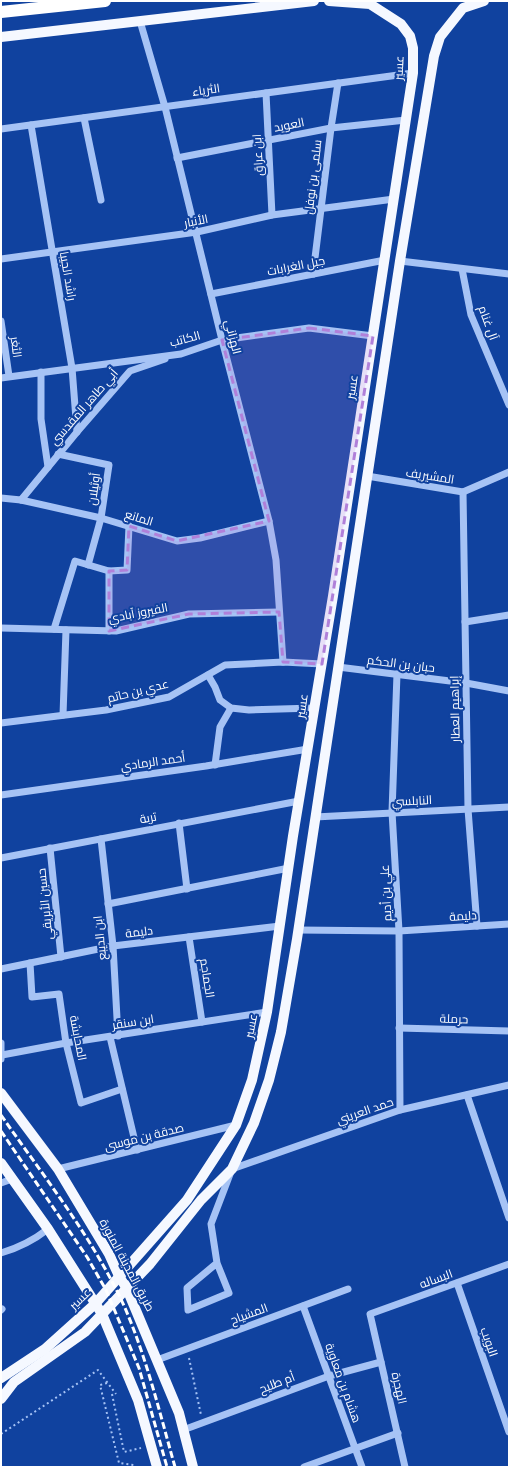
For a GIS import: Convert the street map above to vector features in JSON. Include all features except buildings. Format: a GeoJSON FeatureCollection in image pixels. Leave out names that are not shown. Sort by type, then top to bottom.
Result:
{"type":"FeatureCollection","features":[{"type":"Feature","properties":{"kind":"highway"},"geometry":{"type":"LineString","coordinates":[[1,12],[105,1]]}},
{"type":"Feature","properties":{"kind":"main road"},"geometry":{"type":"LineString","coordinates":[[1,38],[314,1]]}},
{"type":"Feature","properties":{"kind":"main road","name":"عسير"},"geometry":{"type":"LineString","coordinates":[[1,1378],[45,1349],[95,1304],[187,1200],[236,1125],[252,1080],[267,1012],[413,73],[413,48],[410,36],[401,24],[370,4],[329,1]]}},
{"type":"Feature","properties":{"kind":"main road"},"geometry":{"type":"LineString","coordinates":[[1,1399],[14,1382],[85,1332],[128,1289],[201,1200],[232,1169],[254,1124],[269,1080],[281,1032],[298,930],[400,261],[434,56],[440,37],[463,8],[484,1]]}},
{"type":"Feature","properties":{"kind":"main road","name":"طريق المدينة المنورة"},"geometry":{"type":"LineString","coordinates":[[1,1093],[58,1169],[109,1254],[119,1276],[128,1289],[179,1413],[193,1467]]}},
{"type":"Feature","properties":{"kind":"main road"},"geometry":{"type":"LineString","coordinates":[[1,1163],[48,1229],[102,1314],[138,1400],[157,1467]]}},
{"type":"Feature","properties":{"kind":"street","name":"الهزاني"},"geometry":{"type":"LineString","coordinates":[[140,21],[165,107],[197,232],[222,340],[269,521],[276,560],[283,662]]}},
{"type":"Feature","properties":{"kind":"street","name":"الثرياء"},"geometry":{"type":"LineString","coordinates":[[1,129],[413,73]]}},
{"type":"Feature","properties":{"kind":"street","name":"سلمى بن نوفل"},"geometry":{"type":"LineString","coordinates":[[313,274],[320,209],[338,83]]}},
{"type":"Feature","properties":{"kind":"street","name":"ابن عراق"},"geometry":{"type":"LineString","coordinates":[[266,93],[272,215]]}},
{"type":"Feature","properties":{"kind":"street"},"geometry":{"type":"LineString","coordinates":[[84,118],[101,200]]}},
{"type":"Feature","properties":{"kind":"street","name":"العويد"},"geometry":{"type":"LineString","coordinates":[[178,158],[331,128],[406,120]]}},
{"type":"Feature","properties":{"kind":"street","name":"راشد الجيبا"},"geometry":{"type":"LineString","coordinates":[[31,125],[72,368],[77,432]]}},
{"type":"Feature","properties":{"kind":"street","name":"الأنبار"},"geometry":{"type":"LineString","coordinates":[[1,259],[197,232],[272,215],[394,199]]}},
{"type":"Feature","properties":{"kind":"street","name":"جبل الغرابات"},"geometry":{"type":"LineString","coordinates":[[211,294],[385,260]]}},
{"type":"Feature","properties":{"kind":"street"},"geometry":{"type":"LineString","coordinates":[[400,261],[509,274]]}},
{"type":"Feature","properties":{"kind":"street","name":"آل غنام"},"geometry":{"type":"LineString","coordinates":[[462,269],[471,315],[509,405]]}},
{"type":"Feature","properties":{"kind":"street","name":"الثغر"},"geometry":{"type":"LineString","coordinates":[[1,321],[9,376]]}},
{"type":"Feature","properties":{"kind":"street","name":"الكاتب"},"geometry":{"type":"LineString","coordinates":[[1,378],[181,354],[222,340],[309,328],[373,336]]}},
{"type":"Feature","properties":{"kind":"street","name":"أبي طاهر المقدسي"},"geometry":{"type":"LineString","coordinates":[[21,500],[58,454],[130,371],[181,354]]}},
{"type":"Feature","properties":{"kind":"street"},"geometry":{"type":"LineString","coordinates":[[41,372],[41,419],[48,467]]}},
{"type":"Feature","properties":{"kind":"street","name":"أوثيلان"},"geometry":{"type":"LineString","coordinates":[[58,454],[109,465],[101,518],[88,565]]}},
{"type":"Feature","properties":{"kind":"street","name":"المشيريف"},"geometry":{"type":"LineString","coordinates":[[367,476],[463,492],[509,472]]}},
{"type":"Feature","properties":{"kind":"street","name":"إبراهيم العطار"},"geometry":{"type":"LineString","coordinates":[[463,492],[468,809],[477,926]]}},
{"type":"Feature","properties":{"kind":"street","name":"المانع"},"geometry":{"type":"LineString","coordinates":[[1,498],[21,500],[101,518],[177,541],[200,538],[269,521]]}},
{"type":"Feature","properties":{"kind":"street"},"geometry":{"type":"LineString","coordinates":[[54,629],[75,561],[109,571],[127,570],[129,526]]}},
{"type":"Feature","properties":{"kind":"street"},"geometry":{"type":"LineString","coordinates":[[109,571],[109,631]]}},
{"type":"Feature","properties":{"kind":"street","name":"الفيروز آبادي"},"geometry":{"type":"LineString","coordinates":[[1,628],[109,631],[189,614],[279,612]]}},
{"type":"Feature","properties":{"kind":"street"},"geometry":{"type":"LineString","coordinates":[[465,622],[509,615]]}},
{"type":"Feature","properties":{"kind":"street"},"geometry":{"type":"LineString","coordinates":[[63,715],[66,630]]}},
{"type":"Feature","properties":{"kind":"street","name":"عدي بن حاتم"},"geometry":{"type":"LineString","coordinates":[[1,724],[106,710],[169,697],[225,665],[283,662],[322,664]]}},
{"type":"Feature","properties":{"kind":"street","name":"حبان بن الحكم"},"geometry":{"type":"LineString","coordinates":[[338,667],[466,683],[509,691]]}},
{"type":"Feature","properties":{"kind":"street","name":"علي بن أديم"},"geometry":{"type":"LineString","coordinates":[[397,674],[392,812],[399,931],[400,1110]]}},
{"type":"Feature","properties":{"kind":"street"},"geometry":{"type":"LineString","coordinates":[[208,675],[215,686],[220,700],[231,708],[249,710],[315,708]]}},
{"type":"Feature","properties":{"kind":"street"},"geometry":{"type":"LineString","coordinates":[[215,765],[220,727],[231,708]]}},
{"type":"Feature","properties":{"kind":"street","name":"أحمد الرمادي"},"geometry":{"type":"LineString","coordinates":[[1,795],[215,765],[308,748]]}},
{"type":"Feature","properties":{"kind":"street","name":"تربة"},"geometry":{"type":"LineString","coordinates":[[1,858],[299,800]]}},
{"type":"Feature","properties":{"kind":"street","name":"النابلسي"},"geometry":{"type":"LineString","coordinates":[[315,817],[509,807]]}},
{"type":"Feature","properties":{"kind":"street"},"geometry":{"type":"LineString","coordinates":[[179,824],[187,889]]}},
{"type":"Feature","properties":{"kind":"street","name":"ابن الديبع"},"geometry":{"type":"LineString","coordinates":[[100,839],[113,946],[118,1036]]}},
{"type":"Feature","properties":{"kind":"street","name":"حسين الأبريقي"},"geometry":{"type":"LineString","coordinates":[[50,848],[61,957]]}},
{"type":"Feature","properties":{"kind":"street"},"geometry":{"type":"LineString","coordinates":[[108,904],[289,868]]}},
{"type":"Feature","properties":{"kind":"street","name":"دليمة"},"geometry":{"type":"LineString","coordinates":[[298,930],[399,931],[509,924]]}},
{"type":"Feature","properties":{"kind":"street","name":"دليمة"},"geometry":{"type":"LineString","coordinates":[[1,969],[113,946],[280,926]]}},
{"type":"Feature","properties":{"kind":"street","name":"الجماجم"},"geometry":{"type":"LineString","coordinates":[[189,937],[202,1022]]}},
{"type":"Feature","properties":{"kind":"street","name":"المحابشة"},"geometry":{"type":"LineString","coordinates":[[30,963],[32,997],[59,994],[66,1043],[81,1103],[122,1089]]}},
{"type":"Feature","properties":{"kind":"street","name":"ابن سنقر"},"geometry":{"type":"LineString","coordinates":[[2,1057],[66,1043],[267,1012]]}},
{"type":"Feature","properties":{"kind":"street","name":"حرملة"},"geometry":{"type":"LineString","coordinates":[[399,1028],[509,1031]]}},
{"type":"Feature","properties":{"kind":"street"},"geometry":{"type":"LineString","coordinates":[[110,1037],[137,1150]]}},
{"type":"Feature","properties":{"kind":"street"},"geometry":{"type":"LineString","coordinates":[[1,1043],[2,1057]]}},
{"type":"Feature","properties":{"kind":"street","name":"حمد العريني"},"geometry":{"type":"LineString","coordinates":[[232,1169],[400,1110],[509,1085]]}},
{"type":"Feature","properties":{"kind":"street"},"geometry":{"type":"LineString","coordinates":[[467,1095],[509,1218]]}},
{"type":"Feature","properties":{"kind":"street","name":"صدقة بن موسى"},"geometry":{"type":"LineString","coordinates":[[58,1169],[236,1125]]}},
{"type":"Feature","properties":{"kind":"street"},"geometry":{"type":"LineString","coordinates":[[217,1263],[186,1288],[188,1310],[229,1293],[217,1263],[211,1224],[232,1169]]}},
{"type":"Feature","properties":{"kind":"street"},"geometry":{"type":"LineString","coordinates":[[1,1183],[12,1179]]}},
{"type":"Feature","properties":{"kind":"street"},"geometry":{"type":"LineString","coordinates":[[1,1253],[12,1250],[40,1236],[48,1229]]}},
{"type":"Feature","properties":{"kind":"street","name":"البساله"},"geometry":{"type":"LineString","coordinates":[[370,1314],[509,1264]]}},
{"type":"Feature","properties":{"kind":"street","name":"البويب"},"geometry":{"type":"LineString","coordinates":[[457,1283],[509,1432]]}},
{"type":"Feature","properties":{"kind":"street","name":"المشياح"},"geometry":{"type":"LineString","coordinates":[[157,1360],[348,1289]]}},
{"type":"Feature","properties":{"kind":"street","name":"هشام بن معاوية"},"geometry":{"type":"LineString","coordinates":[[303,1306],[362,1467]]}},
{"type":"Feature","properties":{"kind":"street","name":"الهجرة"},"geometry":{"type":"LineString","coordinates":[[370,1314],[405,1467]]}},
{"type":"Feature","properties":{"kind":"street","name":"أم طليح"},"geometry":{"type":"LineString","coordinates":[[183,1430],[329,1376],[381,1362]]}},
{"type":"Feature","properties":{"kind":"street"},"geometry":{"type":"LineString","coordinates":[[304,1467],[398,1434]]}},
{"type":"Feature","properties":{"kind":"path"},"geometry":{"type":"LineString","coordinates":[[187,1349],[203,1423]]}},
{"type":"Feature","properties":{"kind":"path"},"geometry":{"type":"LineString","coordinates":[[1,1434],[98,1370],[116,1394]]}},
{"type":"Feature","properties":{"kind":"path"},"geometry":{"type":"LineString","coordinates":[[107,1383],[100,1385],[119,1463],[134,1465],[134,1467]]}},
{"type":"Feature","properties":{"kind":"path"},"geometry":{"type":"LineString","coordinates":[[112,1394],[124,1452],[145,1448]]}},
{"type":"Feature","properties":{"kind":"highlighted area"},"geometry":{"type":"Polygon","coordinates":[[[309,328],[373,336],[322,664],[283,662],[279,612],[189,614],[109,631],[109,571],[127,570],[129,526],[177,541],[269,521],[222,340],[309,328]]]}},
{"type":"Feature","properties":{"kind":"railway"},"geometry":{"type":"LineString","coordinates":[[1,1115],[68,1209],[99,1257],[113,1282],[133,1327],[140,1347],[153,1387],[175,1467]]}},
{"type":"Feature","properties":{"kind":"railway"},"geometry":{"type":"LineString","coordinates":[[1,1131],[87,1257],[106,1290],[139,1368],[167,1467]]}}]}
